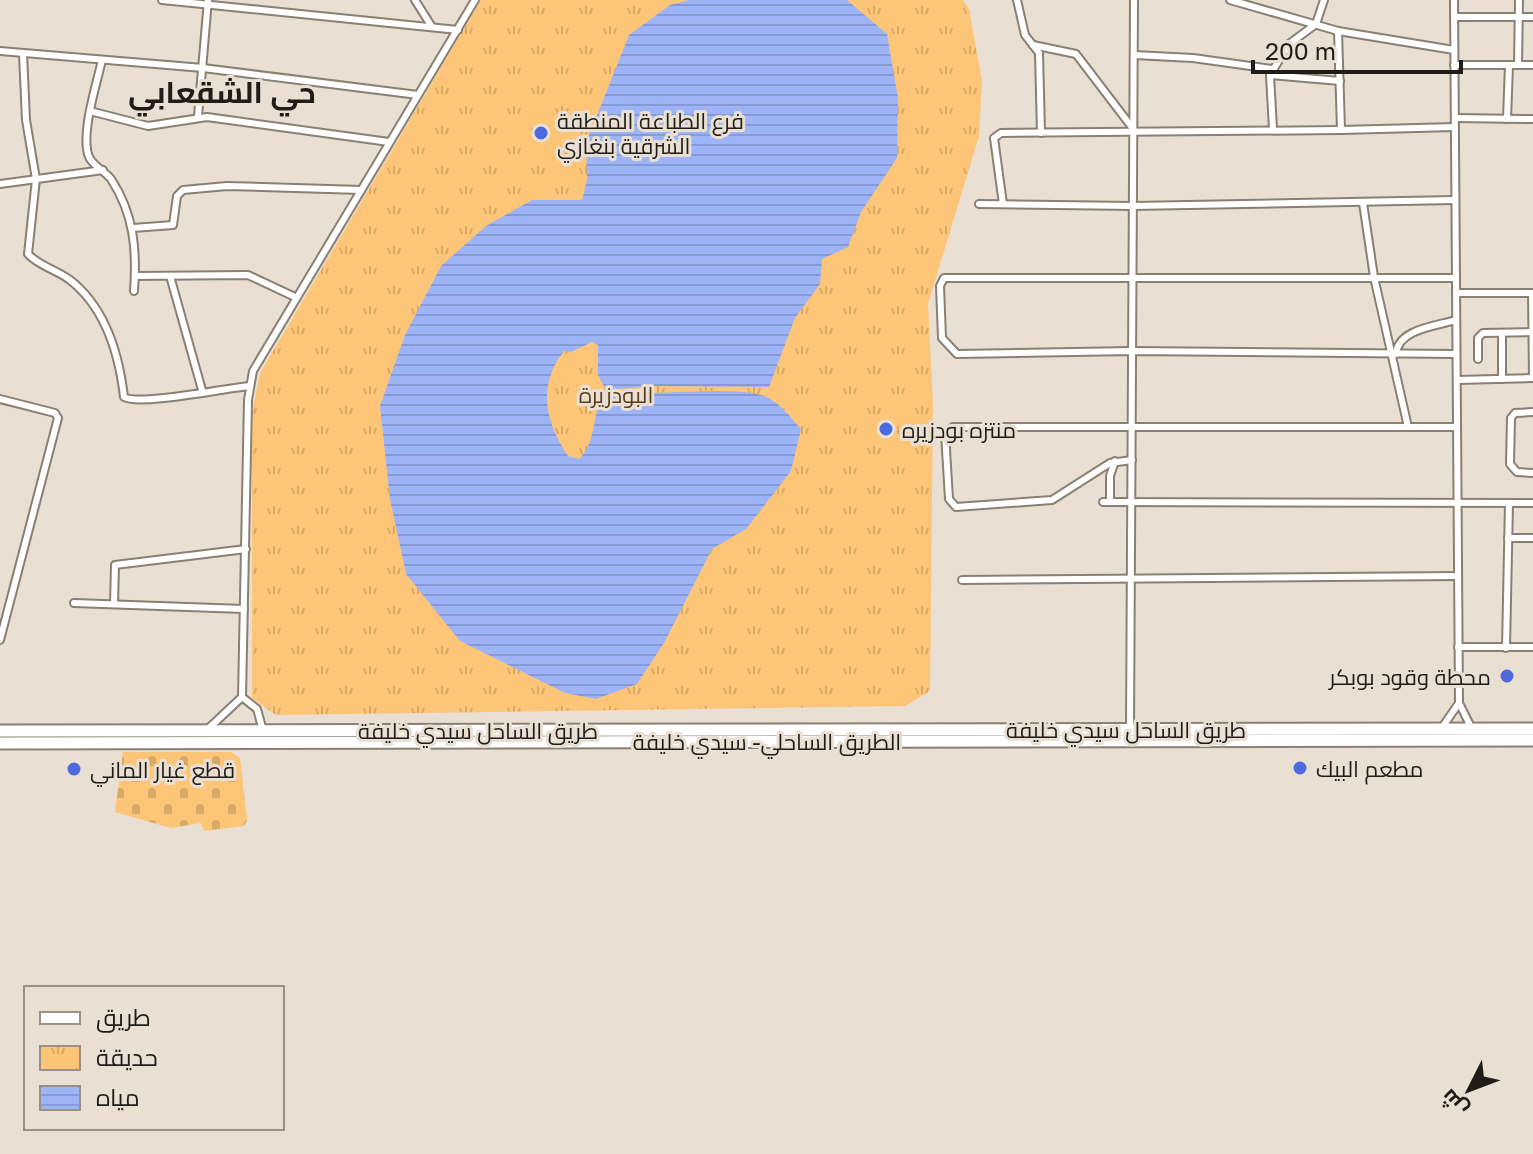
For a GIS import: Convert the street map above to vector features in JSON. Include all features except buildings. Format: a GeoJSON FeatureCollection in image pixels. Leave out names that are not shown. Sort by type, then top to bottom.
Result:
{"type":"FeatureCollection","features":[{"type":"Feature","properties":{"kind":"highway","name":"طريق الساحل سيدي خليفة"},"geometry":{"type":"LineString","coordinates":[[0,731],[1047,735],[1130,729],[1533,729]]}},
{"type":"Feature","properties":{"kind":"highway","name":"الطريق الساحلي- سيدي خليفة"},"geometry":{"type":"LineString","coordinates":[[0,743],[1047,735],[1533,740]]}},
{"type":"Feature","properties":{"kind":"street"},"geometry":{"type":"LineString","coordinates":[[162,0],[208,2],[458,30]]}},
{"type":"Feature","properties":{"kind":"street"},"geometry":{"type":"LineString","coordinates":[[415,0],[432,27]]}},
{"type":"Feature","properties":{"kind":"street"},"geometry":{"type":"LineString","coordinates":[[205,731],[242,697],[250,386],[257,362],[475,0]]}},
{"type":"Feature","properties":{"kind":"street"},"geometry":{"type":"LineString","coordinates":[[1017,0],[1025,35],[1039,53],[1041,133]]}},
{"type":"Feature","properties":{"kind":"street"},"geometry":{"type":"LineString","coordinates":[[1130,729],[1134,0]]}},
{"type":"Feature","properties":{"kind":"street"},"geometry":{"type":"LineString","coordinates":[[1230,0],[1338,31],[1454,50]]}},
{"type":"Feature","properties":{"kind":"street"},"geometry":{"type":"LineString","coordinates":[[1273,129],[1271,72],[1289,44],[1316,24],[1324,0]]}},
{"type":"Feature","properties":{"kind":"street"},"geometry":{"type":"LineString","coordinates":[[1454,0],[1459,703],[1472,729]]}},
{"type":"Feature","properties":{"kind":"street"},"geometry":{"type":"LineString","coordinates":[[1518,65],[1519,0]]}},
{"type":"Feature","properties":{"kind":"street"},"geometry":{"type":"LineString","coordinates":[[198,116],[208,2]]}},
{"type":"Feature","properties":{"kind":"street"},"geometry":{"type":"LineString","coordinates":[[1454,17],[1533,17]]}},
{"type":"Feature","properties":{"kind":"street"},"geometry":{"type":"LineString","coordinates":[[1338,31],[1341,130]]}},
{"type":"Feature","properties":{"kind":"street"},"geometry":{"type":"LineString","coordinates":[[1033,45],[1076,54],[1134,130]]}},
{"type":"Feature","properties":{"kind":"street"},"geometry":{"type":"LineString","coordinates":[[0,51],[203,68],[418,95]]}},
{"type":"Feature","properties":{"kind":"street"},"geometry":{"type":"LineString","coordinates":[[23,54],[26,120],[36,179],[28,254],[75,284],[98,311],[116,349],[124,397],[130,400],[164,398],[202,390],[250,386]]}},
{"type":"Feature","properties":{"kind":"street"},"geometry":{"type":"LineString","coordinates":[[1134,55],[1193,58],[1340,81]]}},
{"type":"Feature","properties":{"kind":"street"},"geometry":{"type":"LineString","coordinates":[[102,60],[90,111],[90,158],[103,170],[124,204],[133,228],[134,291]]}},
{"type":"Feature","properties":{"kind":"street"},"geometry":{"type":"LineString","coordinates":[[1454,65],[1533,65]]}},
{"type":"Feature","properties":{"kind":"street"},"geometry":{"type":"LineString","coordinates":[[1507,119],[1509,65]]}},
{"type":"Feature","properties":{"kind":"street"},"geometry":{"type":"LineString","coordinates":[[90,111],[148,126],[198,116],[389,142]]}},
{"type":"Feature","properties":{"kind":"street"},"geometry":{"type":"LineString","coordinates":[[1455,118],[1533,119]]}},
{"type":"Feature","properties":{"kind":"street"},"geometry":{"type":"LineString","coordinates":[[1003,204],[994,138],[1001,133],[1455,127]]}},
{"type":"Feature","properties":{"kind":"street"},"geometry":{"type":"LineString","coordinates":[[0,184],[103,170]]}},
{"type":"Feature","properties":{"kind":"street"},"geometry":{"type":"LineString","coordinates":[[133,228],[173,225],[177,196],[183,190],[227,186],[361,190]]}},
{"type":"Feature","properties":{"kind":"street"},"geometry":{"type":"LineString","coordinates":[[979,204],[1133,206],[1455,200]]}},
{"type":"Feature","properties":{"kind":"street"},"geometry":{"type":"LineString","coordinates":[[1363,203],[1374,277],[1394,353],[1408,427]]}},
{"type":"Feature","properties":{"kind":"street"},"geometry":{"type":"LineString","coordinates":[[135,276],[248,275],[295,297]]}},
{"type":"Feature","properties":{"kind":"street"},"geometry":{"type":"LineString","coordinates":[[170,276],[202,390]]}},
{"type":"Feature","properties":{"kind":"street"},"geometry":{"type":"LineString","coordinates":[[1456,278],[944,278],[940,286],[942,338],[957,354],[1132,351],[1456,354]]}},
{"type":"Feature","properties":{"kind":"street"},"geometry":{"type":"LineString","coordinates":[[1456,293],[1532,293],[1533,332],[1533,378],[1457,380]]}},
{"type":"Feature","properties":{"kind":"street"},"geometry":{"type":"LineString","coordinates":[[1394,353],[1402,338],[1456,320]]}},
{"type":"Feature","properties":{"kind":"street"},"geometry":{"type":"LineString","coordinates":[[1478,359],[1479,336],[1533,332]]}},
{"type":"Feature","properties":{"kind":"street"},"geometry":{"type":"LineString","coordinates":[[1502,333],[1502,379]]}},
{"type":"Feature","properties":{"kind":"street"},"geometry":{"type":"LineString","coordinates":[[0,399],[55,413],[58,418],[3,619],[0,640]]}},
{"type":"Feature","properties":{"kind":"street"},"geometry":{"type":"LineString","coordinates":[[1533,412],[1515,413],[1511,418],[1510,464],[1517,472],[1533,473]]}},
{"type":"Feature","properties":{"kind":"street"},"geometry":{"type":"LineString","coordinates":[[1132,460],[1115,461],[1052,500],[956,507],[949,499],[945,433],[953,427],[1457,427]]}},
{"type":"Feature","properties":{"kind":"street"},"geometry":{"type":"LineString","coordinates":[[1115,461],[1107,502],[1533,503]]}},
{"type":"Feature","properties":{"kind":"street"},"geometry":{"type":"LineString","coordinates":[[1506,648],[1509,503]]}},
{"type":"Feature","properties":{"kind":"street"},"geometry":{"type":"LineString","coordinates":[[1508,538],[1533,538]]}},
{"type":"Feature","properties":{"kind":"street"},"geometry":{"type":"LineString","coordinates":[[114,604],[115,565],[246,549]]}},
{"type":"Feature","properties":{"kind":"street"},"geometry":{"type":"LineString","coordinates":[[962,580],[1458,576]]}},
{"type":"Feature","properties":{"kind":"street"},"geometry":{"type":"LineString","coordinates":[[74,603],[244,609]]}},
{"type":"Feature","properties":{"kind":"street"},"geometry":{"type":"LineString","coordinates":[[1458,647],[1533,647]]}},
{"type":"Feature","properties":{"kind":"street"},"geometry":{"type":"LineString","coordinates":[[242,697],[257,709],[263,731]]}},
{"type":"Feature","properties":{"kind":"street"},"geometry":{"type":"LineString","coordinates":[[1441,729],[1459,703]]}},
{"type":"Feature","properties":{"kind":"green space","name":"البودزيرة"},"geometry":{"type":"Polygon","coordinates":[[[481,0],[963,0],[969,9],[982,81],[979,136],[928,304],[933,404],[930,691],[905,706],[276,715],[252,698],[252,413],[260,373],[481,0]]]}},
{"type":"Feature","properties":{"kind":"green space"},"geometry":{"type":"Polygon","coordinates":[[[123,752],[231,752],[240,758],[247,820],[244,826],[204,831],[201,823],[171,828],[115,812],[123,752]]]}},
{"type":"Feature","properties":{"kind":"water"},"geometry":{"type":"Polygon","coordinates":[[[689,0],[847,0],[887,34],[898,98],[897,158],[861,212],[848,247],[822,259],[820,284],[795,318],[769,387],[654,386],[606,390],[598,375],[598,345],[592,342],[571,352],[564,351],[555,364],[547,390],[550,417],[568,456],[579,459],[589,445],[603,396],[710,391],[751,393],[775,402],[801,429],[791,471],[746,529],[712,549],[664,643],[637,684],[596,699],[565,693],[460,641],[406,574],[390,499],[380,406],[405,335],[441,266],[486,226],[532,200],[582,200],[587,180],[586,143],[629,35],[670,5],[689,0]]]}},
{"type":"Feature","properties":{"kind":"place","name":"فرع الطباعة المنطقة الشرقية بنغازي"},"geometry":{"type":"Point","coordinates":[541,133]}},
{"type":"Feature","properties":{"kind":"place","name":"منتزه بودزيره"},"geometry":{"type":"Point","coordinates":[886,429]}},
{"type":"Feature","properties":{"kind":"place","name":"محطة وقود بوبكر"},"geometry":{"type":"Point","coordinates":[1507,676]}},
{"type":"Feature","properties":{"kind":"place","name":"مطعم البيك"},"geometry":{"type":"Point","coordinates":[1300,768]}},
{"type":"Feature","properties":{"kind":"place","name":"قطع غيار الماني"},"geometry":{"type":"Point","coordinates":[74,769]}},
{"type":"Feature","properties":{"kind":"district","name":"حي الشقعابي"},"geometry":{"type":"Point","coordinates":[222,92]}}]}
